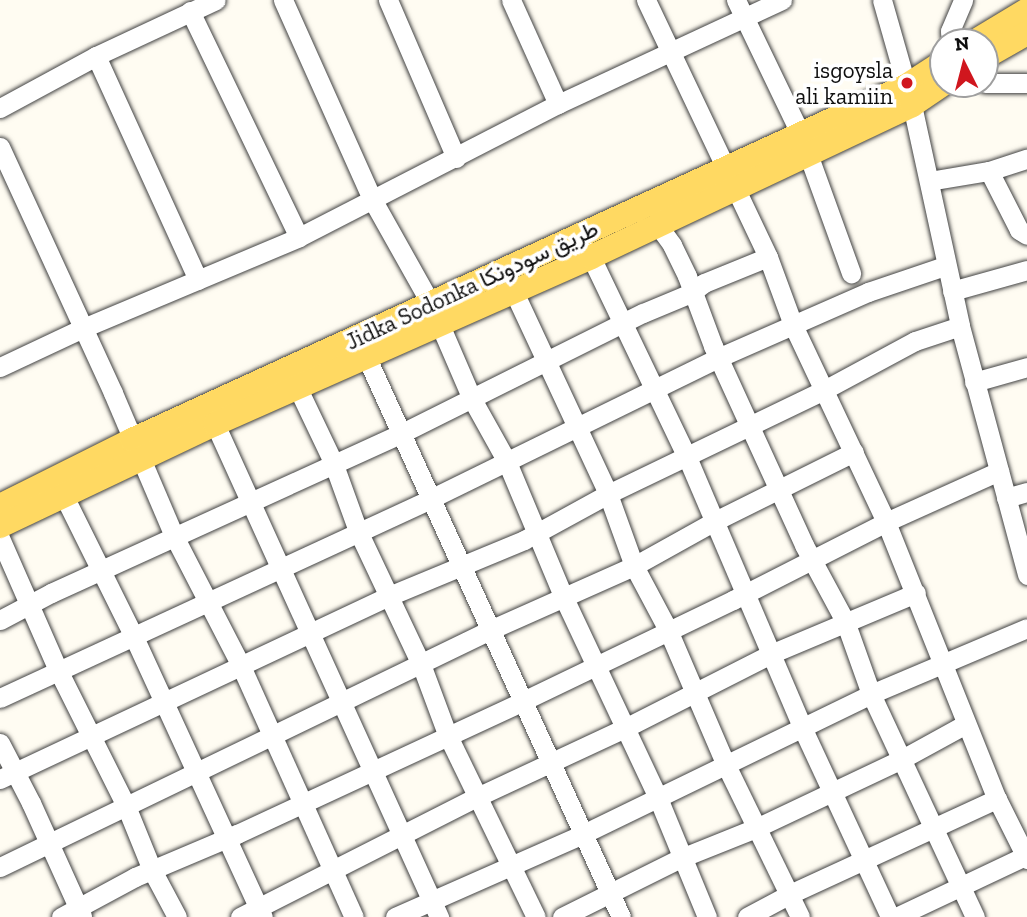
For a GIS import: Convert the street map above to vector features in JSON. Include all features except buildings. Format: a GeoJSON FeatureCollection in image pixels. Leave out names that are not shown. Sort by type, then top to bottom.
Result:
{"type":"FeatureCollection","features":[{"type":"Feature","properties":{"kind":"main road"},"geometry":{"type":"LineString","coordinates":[[997,28],[1027,10]]}},
{"type":"Feature","properties":{"kind":"main road"},"geometry":{"type":"LineString","coordinates":[[999,49],[1027,33]]}},
{"type":"Feature","properties":{"kind":"main road","name":"Jidka Sodonka طريق سودونكا"},"geometry":{"type":"LineString","coordinates":[[909,95],[929,76]]}},
{"type":"Feature","properties":{"kind":"main road","name":"Jidka Sodonka طريق سودونكا"},"geometry":{"type":"LineString","coordinates":[[0,506],[136,450],[294,379],[584,248],[909,95],[929,89]]}},
{"type":"Feature","properties":{"kind":"main road","name":"Jidka Sodonka طريق سودونكا"},"geometry":{"type":"LineString","coordinates":[[0,526],[64,496],[136,450],[215,424],[294,379],[366,356],[435,314],[514,292],[584,248],[657,225],[730,180]]}},
{"type":"Feature","properties":{"kind":"street"},"geometry":{"type":"LineString","coordinates":[[0,108],[96,56],[216,0]]}},
{"type":"Feature","properties":{"kind":"street"},"geometry":{"type":"LineString","coordinates":[[283,0],[372,199],[435,314],[472,399],[507,462],[564,598],[627,727],[707,917]]}},
{"type":"Feature","properties":{"kind":"street"},"geometry":{"type":"LineString","coordinates":[[388,0],[456,158]]}},
{"type":"Feature","properties":{"kind":"street"},"geometry":{"type":"LineString","coordinates":[[511,0],[558,104]]}},
{"type":"Feature","properties":{"kind":"street"},"geometry":{"type":"LineString","coordinates":[[646,0],[768,257],[793,325],[855,452],[916,593],[996,799],[1026,858],[896,917]]}},
{"type":"Feature","properties":{"kind":"street"},"geometry":{"type":"LineString","coordinates":[[0,368],[83,328],[299,237],[558,104],[670,52],[741,9],[782,0]]}},
{"type":"Feature","properties":{"kind":"street"},"geometry":{"type":"LineString","coordinates":[[882,0],[909,95],[945,266],[974,382],[1027,575]]}},
{"type":"Feature","properties":{"kind":"street"},"geometry":{"type":"LineString","coordinates":[[951,28],[963,0]]}},
{"type":"Feature","properties":{"kind":"street"},"geometry":{"type":"LineString","coordinates":[[741,9],[804,144],[851,273]]}},
{"type":"Feature","properties":{"kind":"street"},"geometry":{"type":"LineString","coordinates":[[190,11],[299,237]]}},
{"type":"Feature","properties":{"kind":"street"},"geometry":{"type":"LineString","coordinates":[[96,56],[198,280]]}},
{"type":"Feature","properties":{"kind":"street"},"geometry":{"type":"LineString","coordinates":[[999,83],[1027,83]]}},
{"type":"Feature","properties":{"kind":"street"},"geometry":{"type":"LineString","coordinates":[[0,146],[174,536],[241,666],[354,917]]}},
{"type":"Feature","properties":{"kind":"street"},"geometry":{"type":"LineString","coordinates":[[929,181],[989,171],[1027,159]]}},
{"type":"Feature","properties":{"kind":"street"},"geometry":{"type":"LineString","coordinates":[[989,171],[1019,230],[1027,234]]}},
{"type":"Feature","properties":{"kind":"street"},"geometry":{"type":"LineString","coordinates":[[657,225],[673,245],[691,293],[778,491],[845,621],[871,694],[975,917]]}},
{"type":"Feature","properties":{"kind":"street"},"geometry":{"type":"LineString","coordinates":[[584,248],[687,457],[773,653],[802,727],[890,917]]}},
{"type":"Feature","properties":{"kind":"street"},"geometry":{"type":"LineString","coordinates":[[0,620],[333,462],[400,434],[671,299],[691,293],[704,283],[768,257]]}},
{"type":"Feature","properties":{"kind":"street"},"geometry":{"type":"LineString","coordinates":[[0,698],[432,498],[656,391],[720,357],[868,292],[945,266]]}},
{"type":"Feature","properties":{"kind":"street"},"geometry":{"type":"LineString","coordinates":[[952,291],[1027,270]]}},
{"type":"Feature","properties":{"kind":"street"},"geometry":{"type":"LineString","coordinates":[[514,292],[608,494],[634,566],[668,630],[725,763],[800,917]]}},
{"type":"Feature","properties":{"kind":"street"},"geometry":{"type":"LineString","coordinates":[[7,775],[310,636],[389,596],[524,540],[608,494],[824,390],[915,341],[960,326]]}},
{"type":"Feature","properties":{"kind":"street"},"geometry":{"type":"LineString","coordinates":[[366,356],[463,565],[549,764],[621,917]]}},
{"type":"Feature","properties":{"kind":"street"},"geometry":{"type":"LineString","coordinates":[[974,382],[1027,367]]}},
{"type":"Feature","properties":{"kind":"street"},"geometry":{"type":"LineString","coordinates":[[294,379],[333,462],[358,531],[421,664],[447,734],[536,917]]}},
{"type":"Feature","properties":{"kind":"street"},"geometry":{"type":"LineString","coordinates":[[215,424],[283,567],[310,636],[344,703],[400,836],[435,908]]}},
{"type":"Feature","properties":{"kind":"street"},"geometry":{"type":"LineString","coordinates":[[0,867],[195,771],[344,703],[490,630],[634,566],[715,521],[855,452]]}},
{"type":"Feature","properties":{"kind":"street"},"geometry":{"type":"LineString","coordinates":[[0,743],[7,775],[48,842],[74,913],[152,870],[523,701],[886,522],[999,471]]}},
{"type":"Feature","properties":{"kind":"street"},"geometry":{"type":"LineString","coordinates":[[1006,498],[1027,492]]}},
{"type":"Feature","properties":{"kind":"street"},"geometry":{"type":"LineString","coordinates":[[64,496],[134,637],[262,913]]}},
{"type":"Feature","properties":{"kind":"street"},"geometry":{"type":"LineString","coordinates":[[0,538],[58,670],[126,806],[152,870],[177,917]]}},
{"type":"Feature","properties":{"kind":"street"},"geometry":{"type":"LineString","coordinates":[[240,917],[262,913],[332,871],[400,836],[627,727],[773,653],[916,593]]}},
{"type":"Feature","properties":{"kind":"street"},"geometry":{"type":"LineString","coordinates":[[395,917],[435,908],[511,864],[583,834],[871,694],[941,662],[1027,628]]}},
{"type":"Feature","properties":{"kind":"street"},"geometry":{"type":"LineString","coordinates":[[562,917],[681,858],[756,828],[902,759],[966,724]]}},
{"type":"Feature","properties":{"kind":"street"},"geometry":{"type":"LineString","coordinates":[[747,917],[790,894],[996,799]]}},
{"type":"Feature","properties":{"kind":"place","name":"isgoysla ali kamiin"},"geometry":{"type":"Point","coordinates":[907,83]}}]}
